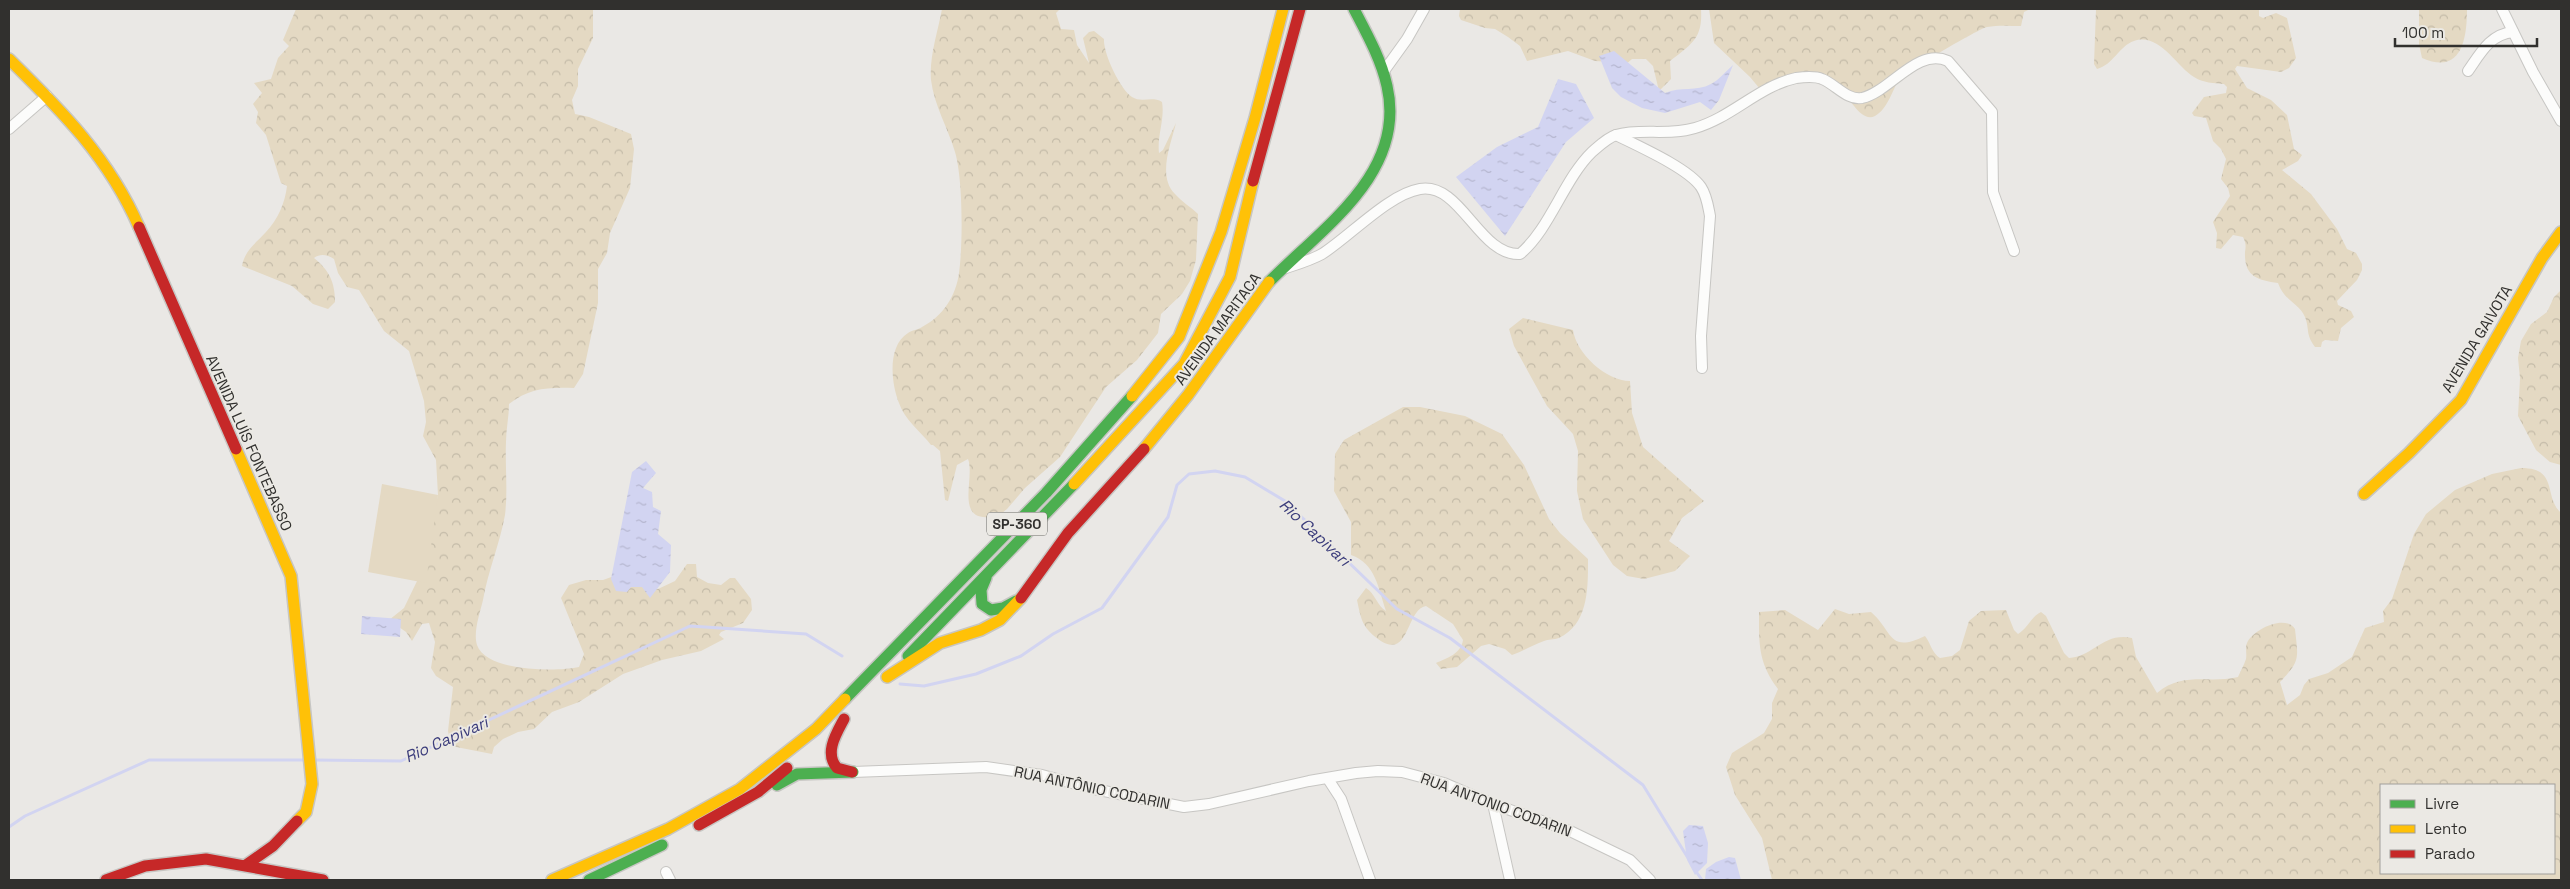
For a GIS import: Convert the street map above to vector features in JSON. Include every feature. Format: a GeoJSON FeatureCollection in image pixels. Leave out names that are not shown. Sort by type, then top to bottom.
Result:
{"type":"FeatureCollection","features":[{"type":"Feature","properties":{"kind":"main road","name":"SP-360"},"geometry":{"type":"LineString","coordinates":[[552,880],[668,829],[740,789],[816,729],[1046,493],[1115,417],[1179,337],[1221,232],[1236,185],[1284,9]]}},
{"type":"Feature","properties":{"kind":"main road","name":"SP-360"},"geometry":{"type":"LineString","coordinates":[[988,574],[1106,452],[1184,364],[1230,277],[1253,181],[1300,9]]}},
{"type":"Feature","properties":{"kind":"main road","name":"AVENIDA MARITACA"},"geometry":{"type":"LineString","coordinates":[[988,574],[883,681],[940,643],[981,630],[1000,620],[1021,598],[1034,576],[1052,554],[1158,433],[1206,371],[1266,285],[1364,184],[1380,162],[1387,142],[1391,100],[1384,70],[1354,9]]}},
{"type":"Feature","properties":{"kind":"main road","name":"AVENIDA LUÍS FONTEBASSO"},"geometry":{"type":"LineString","coordinates":[[9,59],[92,144],[125,195],[291,576],[312,784],[306,812],[273,846],[246,865]]}},
{"type":"Feature","properties":{"kind":"main road","name":"AVENIDA GAIVOTA"},"geometry":{"type":"LineString","coordinates":[[2364,494],[2409,453],[2461,400],[2542,258],[2561,232]]}},
{"type":"Feature","properties":{"kind":"main road"},"geometry":{"type":"LineString","coordinates":[[988,574],[981,590],[982,604],[991,610],[1003,608],[1021,598]]}},
{"type":"Feature","properties":{"kind":"main road"},"geometry":{"type":"LineString","coordinates":[[818,743],[848,715],[831,749],[831,761],[837,768],[853,772]]}},
{"type":"Feature","properties":{"kind":"main road"},"geometry":{"type":"LineString","coordinates":[[725,812],[758,792],[796,761]]}},
{"type":"Feature","properties":{"kind":"main road"},"geometry":{"type":"LineString","coordinates":[[589,880],[797,774],[853,772]]}},
{"type":"Feature","properties":{"kind":"main road"},"geometry":{"type":"LineString","coordinates":[[106,880],[145,866],[206,859],[323,880]]}},
{"type":"Feature","properties":{"kind":"street"},"geometry":{"type":"LineString","coordinates":[[1384,70],[1407,39],[1424,9]]}},
{"type":"Feature","properties":{"kind":"street"},"geometry":{"type":"LineString","coordinates":[[2502,9],[2512,32],[2561,121]]}},
{"type":"Feature","properties":{"kind":"street"},"geometry":{"type":"LineString","coordinates":[[2468,71],[2492,40],[2502,33],[2512,32]]}},
{"type":"Feature","properties":{"kind":"street"},"geometry":{"type":"LineString","coordinates":[[1283,269],[1321,254],[1388,205],[1414,190],[1423,188],[1443,193],[1502,252],[1520,254],[1539,231],[1590,154],[1616,135],[1670,133],[1696,128],[1778,84],[1796,79],[1821,78],[1854,98],[1861,99],[1885,88],[1924,60],[1940,57],[1948,61],[1992,112],[1993,192],[2014,251]]}},
{"type":"Feature","properties":{"kind":"street"},"geometry":{"type":"LineString","coordinates":[[9,129],[47,96]]}},
{"type":"Feature","properties":{"kind":"street"},"geometry":{"type":"LineString","coordinates":[[1616,135],[1660,158],[1694,180],[1703,189],[1708,202],[1710,216],[1701,336],[1702,368]]}},
{"type":"Feature","properties":{"kind":"street","name":"RUA ANTÔNIO CODARIN"},"geometry":{"type":"LineString","coordinates":[[853,772],[986,768],[1042,775],[1094,789],[1184,807],[1209,804],[1328,779]]}},
{"type":"Feature","properties":{"kind":"street","name":"RUA ANTONIO CODARIN"},"geometry":{"type":"LineString","coordinates":[[1328,779],[1378,771],[1402,772],[1444,783],[1493,804],[1570,830],[1630,860],[1650,880]]}},
{"type":"Feature","properties":{"kind":"street"},"geometry":{"type":"LineString","coordinates":[[1328,779],[1341,799],[1370,880]]}},
{"type":"Feature","properties":{"kind":"street"},"geometry":{"type":"LineString","coordinates":[[1493,804],[1510,880]]}},
{"type":"Feature","properties":{"kind":"green space"},"geometry":{"type":"Polygon","coordinates":[[[296,9],[593,9],[593,38],[578,69],[578,86],[572,100],[575,114],[589,117],[631,134],[634,149],[630,188],[610,233],[607,253],[598,269],[598,303],[583,374],[574,388],[540,390],[524,395],[509,404],[506,437],[505,515],[477,622],[477,645],[483,654],[494,661],[507,665],[539,669],[579,667],[584,654],[561,598],[569,585],[586,580],[603,580],[617,575],[658,589],[675,581],[687,564],[696,564],[697,577],[708,583],[721,585],[730,578],[735,578],[751,599],[752,610],[743,623],[721,632],[719,635],[724,639],[701,651],[662,660],[623,674],[579,702],[552,712],[534,729],[518,732],[503,739],[494,747],[492,754],[451,746],[448,731],[453,687],[436,676],[431,668],[435,642],[429,623],[422,624],[412,641],[406,632],[389,620],[404,608],[418,579],[438,495],[436,460],[423,436],[426,422],[424,401],[409,351],[384,331],[359,290],[347,287],[338,273],[334,259],[322,255],[314,258],[324,267],[334,288],[335,302],[328,309],[313,304],[292,286],[242,266],[248,251],[270,227],[277,216],[283,205],[286,192],[287,186],[281,183],[266,135],[256,123],[258,112],[253,104],[262,93],[254,83],[271,79],[278,58],[289,46],[283,40],[296,9]]]}},
{"type":"Feature","properties":{"kind":"green space"},"geometry":{"type":"Polygon","coordinates":[[[942,9],[1060,9],[1056,13],[1061,29],[1074,30],[1077,45],[1089,63],[1083,38],[1089,32],[1094,31],[1104,39],[1109,61],[1127,93],[1136,99],[1158,100],[1162,102],[1163,115],[1159,153],[1163,150],[1176,123],[1167,160],[1167,178],[1175,194],[1198,214],[1196,260],[1190,281],[1182,294],[1161,314],[1158,333],[1137,360],[1106,387],[1060,457],[1025,488],[1007,509],[996,518],[978,516],[969,505],[970,473],[968,459],[957,465],[948,501],[945,500],[940,451],[931,445],[901,409],[894,385],[894,356],[901,339],[929,322],[942,311],[952,297],[959,273],[961,212],[958,164],[935,98],[931,80],[933,53],[942,9]]]}},
{"type":"Feature","properties":{"kind":"green space"},"geometry":{"type":"Polygon","coordinates":[[[1460,9],[1701,9],[1701,19],[1698,34],[1694,40],[1670,61],[1671,79],[1659,91],[1653,66],[1646,59],[1632,59],[1624,66],[1613,62],[1595,61],[1568,51],[1527,61],[1520,46],[1508,37],[1495,29],[1485,28],[1461,20],[1459,16],[1460,9]]]}},
{"type":"Feature","properties":{"kind":"green space"},"geometry":{"type":"Polygon","coordinates":[[[1709,9],[2030,9],[2024,12],[2021,26],[1995,26],[1981,29],[1905,74],[1900,78],[1883,109],[1875,116],[1870,117],[1865,116],[1856,109],[1841,92],[1821,84],[1801,82],[1760,89],[1714,43],[1709,9]]]}},
{"type":"Feature","properties":{"kind":"green space"},"geometry":{"type":"Polygon","coordinates":[[[2096,9],[2259,9],[2259,16],[2263,18],[2276,13],[2287,18],[2296,58],[2289,68],[2281,72],[2237,66],[2235,69],[2247,88],[2271,100],[2287,115],[2294,149],[2302,155],[2298,161],[2282,170],[2311,194],[2337,229],[2347,249],[2356,253],[2362,264],[2362,270],[2357,280],[2337,301],[2338,305],[2351,311],[2354,317],[2341,328],[2338,341],[2325,340],[2322,342],[2321,347],[2315,347],[2309,335],[2305,317],[2299,308],[2284,294],[2278,283],[2264,280],[2250,272],[2245,260],[2246,245],[2243,237],[2233,235],[2221,249],[2216,248],[2217,233],[2213,222],[2230,196],[2228,188],[2221,179],[2226,159],[2221,149],[2213,141],[2206,118],[2194,116],[2192,113],[2204,97],[2226,93],[2227,87],[2224,84],[2197,79],[2187,72],[2167,51],[2151,41],[2143,40],[2129,43],[2107,64],[2097,69],[2094,64],[2096,9]]]}},
{"type":"Feature","properties":{"kind":"green space"},"geometry":{"type":"Polygon","coordinates":[[[2419,9],[2467,9],[2463,43],[2453,58],[2445,62],[2435,62],[2422,58],[2419,44],[2419,9]]]}},
{"type":"Feature","properties":{"kind":"green space"},"geometry":{"type":"Polygon","coordinates":[[[2561,290],[2561,465],[2550,462],[2536,450],[2518,416],[2520,378],[2518,358],[2521,341],[2531,324],[2547,312],[2554,297],[2561,290]]]}},
{"type":"Feature","properties":{"kind":"green space"},"geometry":{"type":"Polygon","coordinates":[[[1523,318],[1573,330],[1580,348],[1594,364],[1611,376],[1630,381],[1632,413],[1643,447],[1704,501],[1682,518],[1669,541],[1690,556],[1675,571],[1644,579],[1627,576],[1613,565],[1583,519],[1577,491],[1578,451],[1573,434],[1547,406],[1514,346],[1509,329],[1523,318]]]}},
{"type":"Feature","properties":{"kind":"green space"},"geometry":{"type":"Polygon","coordinates":[[[1403,407],[1420,407],[1465,416],[1502,434],[1524,465],[1549,519],[1560,533],[1588,559],[1585,604],[1576,624],[1569,632],[1559,638],[1546,640],[1512,655],[1505,649],[1489,644],[1481,646],[1457,667],[1441,669],[1436,663],[1456,652],[1462,645],[1463,640],[1453,624],[1426,606],[1414,616],[1402,640],[1396,644],[1388,644],[1378,639],[1365,626],[1357,600],[1366,588],[1386,611],[1371,571],[1366,564],[1351,555],[1351,522],[1334,491],[1335,454],[1344,440],[1403,407]]]}},
{"type":"Feature","properties":{"kind":"green space"},"geometry":{"type":"Polygon","coordinates":[[[2521,468],[2533,469],[2546,478],[2552,499],[2561,513],[2561,880],[1772,880],[1762,838],[1735,795],[1726,767],[1732,753],[1764,733],[1772,719],[1772,703],[1778,689],[1763,661],[1759,634],[1759,612],[1785,610],[1818,630],[1835,609],[1849,614],[1871,612],[1892,638],[1897,641],[1904,643],[1925,636],[1933,651],[1940,658],[1952,656],[1960,650],[1969,621],[1981,611],[2006,610],[2014,630],[2018,634],[2041,612],[2046,616],[2064,653],[2069,658],[2085,654],[2113,638],[2132,638],[2136,657],[2157,693],[2167,686],[2186,680],[2238,677],[2246,659],[2246,645],[2250,638],[2262,628],[2277,623],[2285,623],[2295,629],[2297,653],[2292,669],[2280,682],[2287,705],[2300,695],[2309,679],[2328,673],[2352,657],[2365,628],[2384,622],[2383,611],[2392,599],[2414,534],[2426,514],[2455,490],[2492,474],[2521,468]]]}},
{"type":"Feature","properties":{"kind":"green space"},"geometry":{"type":"Polygon","coordinates":[[[382,484],[438,495],[426,583],[368,572],[382,484]]]}},
{"type":"Feature","properties":{"kind":"water"},"geometry":{"type":"Polygon","coordinates":[[[1614,51],[1665,93],[1694,89],[1711,84],[1733,65],[1719,100],[1711,110],[1700,102],[1665,113],[1642,108],[1621,97],[1612,88],[1599,56],[1614,51]]]}},
{"type":"Feature","properties":{"kind":"water"},"geometry":{"type":"Polygon","coordinates":[[[1558,79],[1576,84],[1594,118],[1566,142],[1505,236],[1456,177],[1497,147],[1538,127],[1558,79]]]}},
{"type":"Feature","properties":{"kind":"water"},"geometry":{"type":"Polygon","coordinates":[[[646,461],[656,473],[643,488],[652,492],[653,507],[661,511],[658,534],[671,545],[670,572],[650,598],[642,587],[631,587],[627,592],[616,591],[611,579],[632,472],[646,461]]]}},
{"type":"Feature","properties":{"kind":"water"},"geometry":{"type":"Polygon","coordinates":[[[362,616],[401,619],[400,637],[361,634],[362,616]]]}},
{"type":"Feature","properties":{"kind":"water"},"geometry":{"type":"Polygon","coordinates":[[[1689,825],[1703,826],[1708,843],[1707,863],[1695,875],[1687,860],[1683,831],[1689,825]]]}},
{"type":"Feature","properties":{"kind":"water"},"geometry":{"type":"Polygon","coordinates":[[[1729,857],[1735,858],[1741,880],[1705,880],[1706,869],[1716,862],[1729,857]]]}},
{"type":"Feature","properties":{"kind":"waterway","name":"Rio Capivari"},"geometry":{"type":"LineString","coordinates":[[900,684],[924,686],[976,674],[1021,656],[1053,634],[1102,608],[1168,517],[1177,485],[1189,474],[1215,471],[1245,477],[1285,501],[1397,609],[1450,638],[1643,785],[1688,858]]}},
{"type":"Feature","properties":{"kind":"waterway","name":"Rio Capivari"},"geometry":{"type":"LineString","coordinates":[[314,760],[401,761],[690,626],[806,634],[842,656]]}},
{"type":"Feature","properties":{"kind":"waterway","name":"Rio Capivari"},"geometry":{"type":"LineString","coordinates":[[9,827],[25,816],[149,760],[306,760]]}},
{"type":"Feature","properties":{"kind":"waterway","name":"Rio Capivari"},"geometry":{"type":"LineString","coordinates":[[1695,870],[1702,880]]}},
{"type":"Feature","properties":{"kind":"traffic: fast"},"geometry":{"type":"LineString","coordinates":[[1269,282],[1335,219],[1355,196],[1372,172],[1384,146],[1390,117],[1387,86],[1369,37],[1354,9]]}},
{"type":"Feature","properties":{"kind":"traffic: fast"},"geometry":{"type":"LineString","coordinates":[[845,699],[1046,493],[1132,396]]}},
{"type":"Feature","properties":{"kind":"traffic: fast"},"geometry":{"type":"LineString","coordinates":[[908,656],[1074,484]]}},
{"type":"Feature","properties":{"kind":"traffic: fast"},"geometry":{"type":"LineString","coordinates":[[986,578],[981,590],[982,604],[991,610],[1003,608],[1016,601]]}},
{"type":"Feature","properties":{"kind":"traffic: fast"},"geometry":{"type":"LineString","coordinates":[[777,785],[797,774],[853,772]]}},
{"type":"Feature","properties":{"kind":"traffic: fast"},"geometry":{"type":"LineString","coordinates":[[589,880],[662,845]]}},
{"type":"Feature","properties":{"kind":"traffic: slow"},"geometry":{"type":"LineString","coordinates":[[1132,396],[1179,337],[1221,232],[1255,118],[1283,9]]}},
{"type":"Feature","properties":{"kind":"traffic: slow"},"geometry":{"type":"LineString","coordinates":[[9,59],[66,117],[99,157],[127,202],[139,227]]}},
{"type":"Feature","properties":{"kind":"traffic: slow"},"geometry":{"type":"LineString","coordinates":[[1074,484],[1184,364],[1230,277],[1253,181]]}},
{"type":"Feature","properties":{"kind":"traffic: slow"},"geometry":{"type":"LineString","coordinates":[[2364,494],[2409,453],[2461,400],[2542,258],[2561,232]]}},
{"type":"Feature","properties":{"kind":"traffic: slow"},"geometry":{"type":"LineString","coordinates":[[1144,449],[1188,395],[1269,282]]}},
{"type":"Feature","properties":{"kind":"traffic: slow"},"geometry":{"type":"LineString","coordinates":[[236,449],[291,576],[312,784],[306,812],[297,821]]}},
{"type":"Feature","properties":{"kind":"traffic: slow"},"geometry":{"type":"LineString","coordinates":[[887,677],[940,643],[981,630],[1000,620],[1021,598]]}},
{"type":"Feature","properties":{"kind":"traffic: slow"},"geometry":{"type":"LineString","coordinates":[[552,880],[668,829],[740,789],[816,729],[845,699]]}},
{"type":"Feature","properties":{"kind":"traffic: jam"},"geometry":{"type":"LineString","coordinates":[[1253,181],[1300,9]]}},
{"type":"Feature","properties":{"kind":"traffic: jam"},"geometry":{"type":"LineString","coordinates":[[139,227],[236,449]]}},
{"type":"Feature","properties":{"kind":"traffic: jam"},"geometry":{"type":"LineString","coordinates":[[1021,598],[1068,533],[1144,449]]}},
{"type":"Feature","properties":{"kind":"traffic: jam"},"geometry":{"type":"LineString","coordinates":[[844,719],[833,744],[831,756],[837,768],[852,772]]}},
{"type":"Feature","properties":{"kind":"traffic: jam"},"geometry":{"type":"LineString","coordinates":[[699,825],[758,792],[787,768]]}},
{"type":"Feature","properties":{"kind":"traffic: jam"},"geometry":{"type":"LineString","coordinates":[[246,865],[273,846],[297,821]]}},
{"type":"Feature","properties":{"kind":"traffic: jam"},"geometry":{"type":"LineString","coordinates":[[106,880],[145,866],[206,859],[323,880]]}}]}
